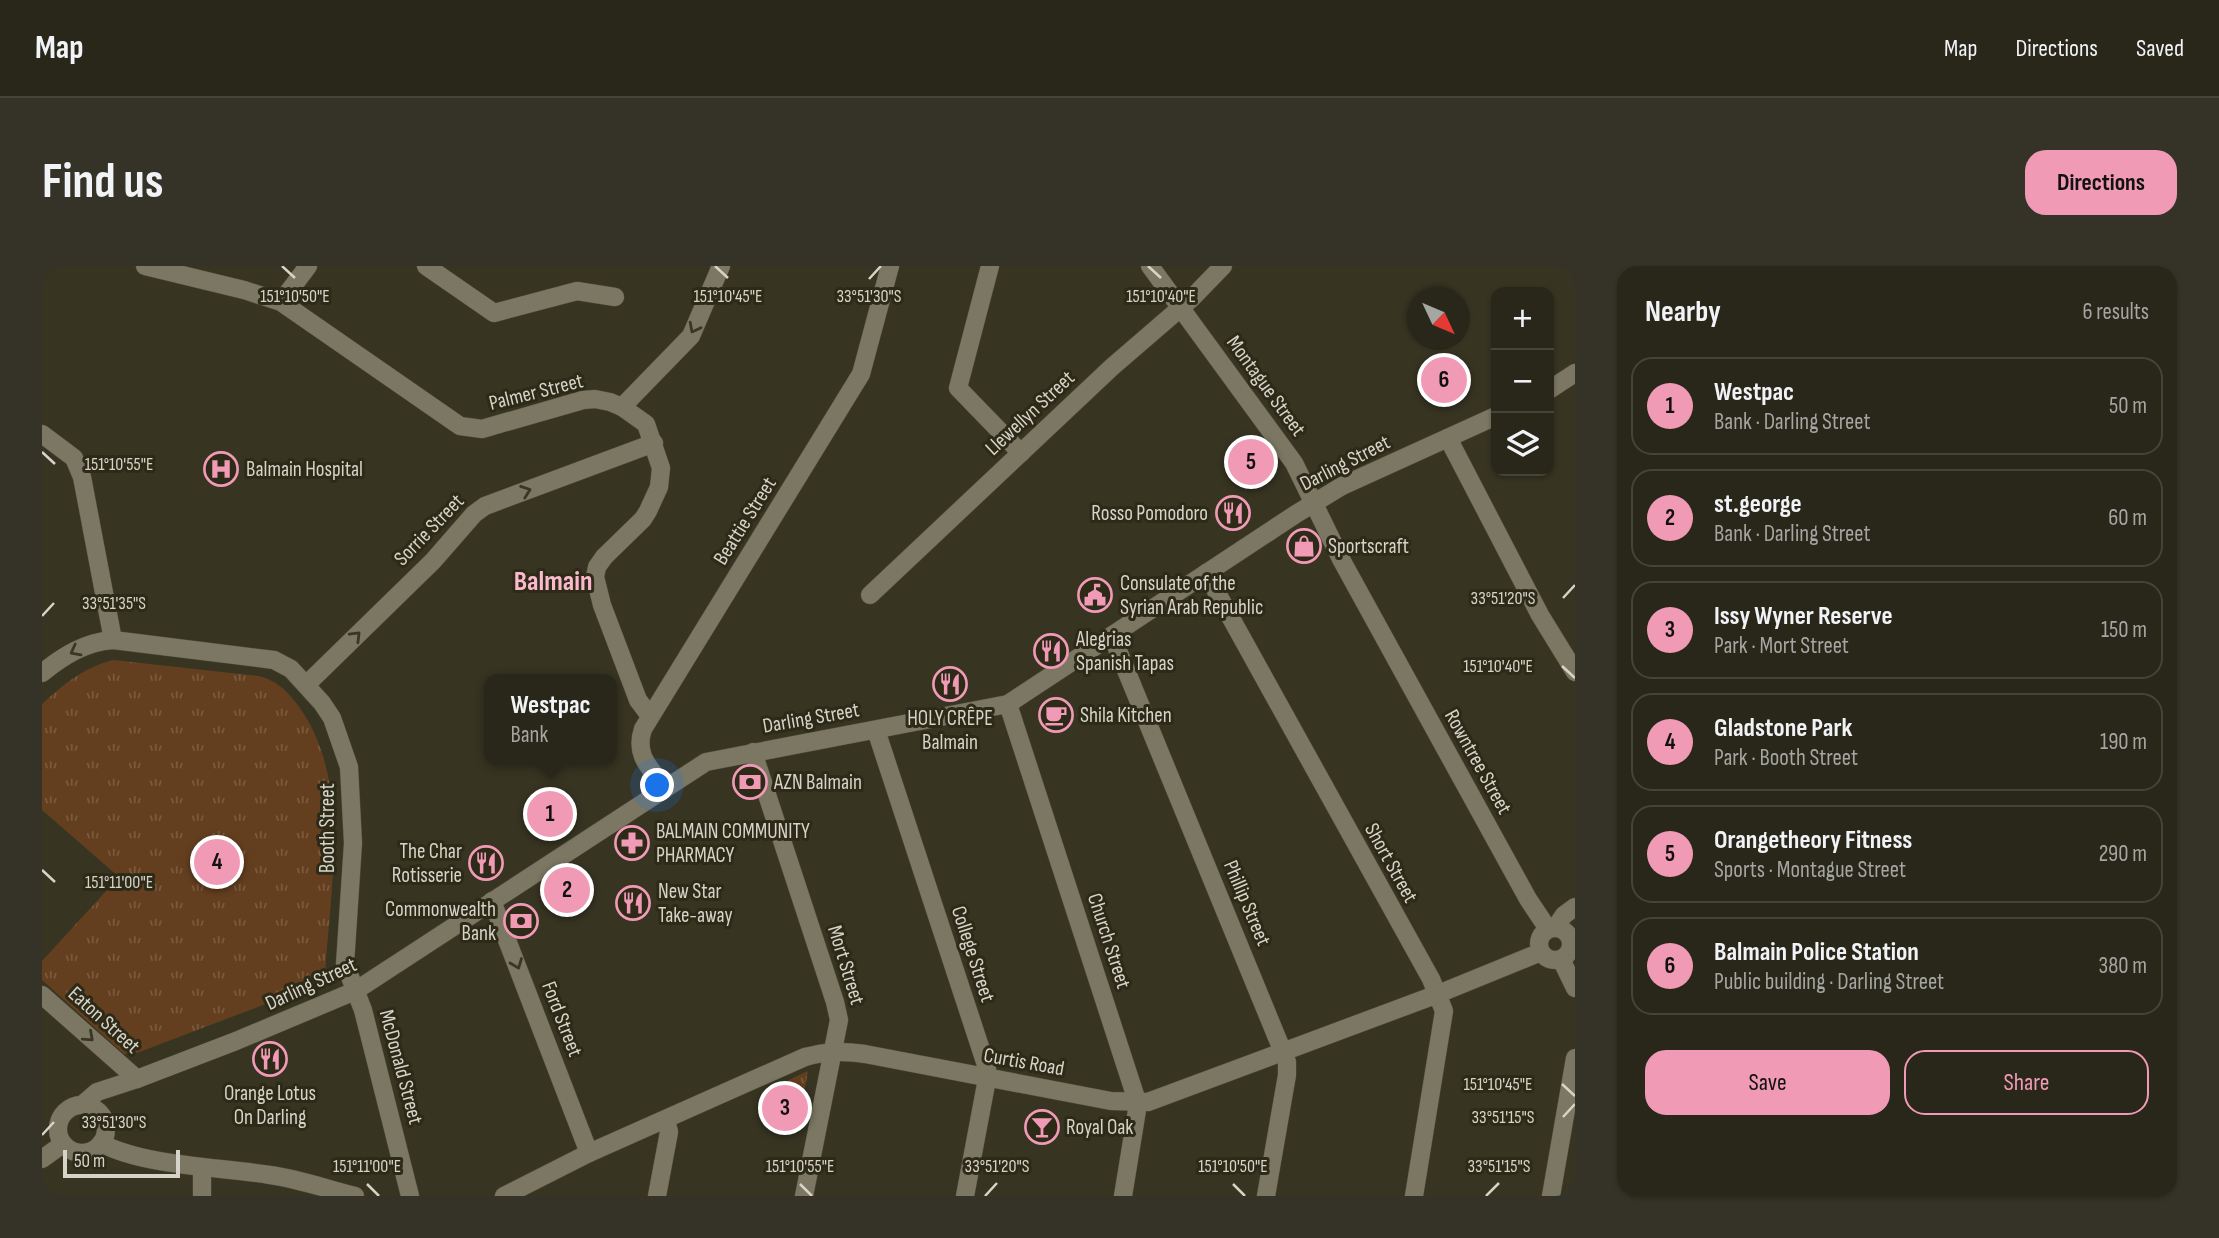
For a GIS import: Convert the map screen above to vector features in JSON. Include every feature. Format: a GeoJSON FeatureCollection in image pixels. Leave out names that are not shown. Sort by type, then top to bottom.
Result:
{"type":"FeatureCollection","features":[{"type":"Feature","properties":{"kind":"street","name":"Palmer Street"},"geometry":{"type":"LineString","coordinates":[[145,266],[244,290],[281,302],[460,426],[482,429],[594,399],[622,407],[646,424],[661,468],[659,487],[643,519],[604,557],[597,567],[595,577],[602,605],[638,700],[650,716]]}},
{"type":"Feature","properties":{"kind":"street"},"geometry":{"type":"LineString","coordinates":[[281,302],[308,266]]}},
{"type":"Feature","properties":{"kind":"street"},"geometry":{"type":"LineString","coordinates":[[622,407],[691,336],[721,266]]}},
{"type":"Feature","properties":{"kind":"street","name":"Beattie Street"},"geometry":{"type":"LineString","coordinates":[[665,788],[648,766],[640,750],[639,741],[650,716],[861,374],[890,266]]}},
{"type":"Feature","properties":{"kind":"street"},"geometry":{"type":"LineString","coordinates":[[990,266],[958,388],[1021,453]]}},
{"type":"Feature","properties":{"kind":"street","name":"Montague Street"},"geometry":{"type":"LineString","coordinates":[[1150,266],[1294,463],[1314,503]]}},
{"type":"Feature","properties":{"kind":"street","name":"Llewellyn Street"},"geometry":{"type":"LineString","coordinates":[[870,595],[1223,266]]}},
{"type":"Feature","properties":{"kind":"street"},"geometry":{"type":"LineString","coordinates":[[435,269],[494,313],[577,291],[615,297]]}},
{"type":"Feature","properties":{"kind":"street"},"geometry":{"type":"LineString","coordinates":[[1554,387],[1575,373]]}},
{"type":"Feature","properties":{"kind":"street","name":"Darling Street"},"geometry":{"type":"LineString","coordinates":[[82,1104],[97,1092],[283,1022],[355,991],[706,762],[1008,704],[1342,486],[1491,418]]}},
{"type":"Feature","properties":{"kind":"street"},"geometry":{"type":"LineString","coordinates":[[42,434],[74,457],[82,477],[113,640],[87,645],[42,673]]}},
{"type":"Feature","properties":{"kind":"street"},"geometry":{"type":"LineString","coordinates":[[1448,438],[1540,615],[1575,672]]}},
{"type":"Feature","properties":{"kind":"street","name":"Sorrie Street"},"geometry":{"type":"LineString","coordinates":[[307,684],[433,561],[474,514],[485,506],[654,443]]}},
{"type":"Feature","properties":{"kind":"street","name":"Rowntree Street"},"geometry":{"type":"LineString","coordinates":[[1314,503],[1342,561],[1528,899],[1551,928]]}},
{"type":"Feature","properties":{"kind":"street","name":"Short Street"},"geometry":{"type":"LineString","coordinates":[[1206,573],[1438,994],[1444,1011],[1414,1196]]}},
{"type":"Feature","properties":{"kind":"street","name":"Phillip Street"},"geometry":{"type":"LineString","coordinates":[[1112,636],[1283,1050],[1287,1075],[1266,1196]]}},
{"type":"Feature","properties":{"kind":"street","name":"Booth Street"},"geometry":{"type":"LineString","coordinates":[[113,640],[274,660],[291,668],[307,684],[332,718],[349,767],[353,844],[345,964],[355,991]]}},
{"type":"Feature","properties":{"kind":"street","name":"Church Street"},"geometry":{"type":"LineString","coordinates":[[1008,704],[1138,1104],[1123,1196]]}},
{"type":"Feature","properties":{"kind":"street","name":"College Street"},"geometry":{"type":"LineString","coordinates":[[876,730],[986,1068],[987,1079],[965,1196]]}},
{"type":"Feature","properties":{"kind":"street","name":"Mort Street"},"geometry":{"type":"LineString","coordinates":[[753,752],[835,1002],[839,1028],[804,1196]]}},
{"type":"Feature","properties":{"kind":"street","name":"Ford Street"},"geometry":{"type":"LineString","coordinates":[[492,901],[589,1153]]}},
{"type":"Feature","properties":{"kind":"street"},"geometry":{"type":"LineString","coordinates":[[1569,951],[1550,960],[1541,952],[1540,940],[1575,907]]}},
{"type":"Feature","properties":{"kind":"street"},"geometry":{"type":"LineString","coordinates":[[1551,928],[1568,933],[1575,988]]}},
{"type":"Feature","properties":{"kind":"street","name":"Curtis Road"},"geometry":{"type":"LineString","coordinates":[[504,1196],[589,1153],[805,1057],[834,1051],[865,1054],[987,1079],[1138,1104],[1160,1099],[1283,1050],[1438,994],[1541,952]]}},
{"type":"Feature","properties":{"kind":"street","name":"McDonald Street"},"geometry":{"type":"LineString","coordinates":[[355,991],[363,1010],[410,1196]]}},
{"type":"Feature","properties":{"kind":"street","name":"Eaton Street"},"geometry":{"type":"LineString","coordinates":[[42,995],[137,1079]]}},
{"type":"Feature","properties":{"kind":"street"},"geometry":{"type":"LineString","coordinates":[[1551,1196],[1575,1058]]}},
{"type":"Feature","properties":{"kind":"street","name":"Darling Street"},"geometry":{"type":"LineString","coordinates":[[102,1115],[115,1097],[137,1079]]}},
{"type":"Feature","properties":{"kind":"street"},"geometry":{"type":"LineString","coordinates":[[82,1104],[102,1115],[106,1131],[100,1143],[85,1153],[76,1152],[63,1144],[59,1137],[59,1122],[67,1109],[82,1104]]}},
{"type":"Feature","properties":{"kind":"street"},"geometry":{"type":"LineString","coordinates":[[657,1196],[669,1132],[666,1120]]}},
{"type":"Feature","properties":{"kind":"street"},"geometry":{"type":"LineString","coordinates":[[100,1143],[126,1153],[202,1167],[273,1175],[355,1196]]}},
{"type":"Feature","properties":{"kind":"street"},"geometry":{"type":"LineString","coordinates":[[42,1159],[63,1144]]}},
{"type":"Feature","properties":{"kind":"street"},"geometry":{"type":"LineString","coordinates":[[202,1167],[202,1196]]}},
{"type":"Feature","properties":{"kind":"green space"},"geometry":{"type":"Polygon","coordinates":[[[113,660],[259,676],[281,687],[297,704],[314,734],[326,766],[334,835],[325,975],[318,984],[137,1053],[124,1054],[42,980],[42,961],[119,877],[42,810],[42,704],[75,677],[92,667],[113,660]]]}},
{"type":"Feature","properties":{"kind":"green space"},"geometry":{"type":"Polygon","coordinates":[[[808,1071],[798,1129],[775,1123],[761,1093],[808,1071]]]}},
{"type":"Feature","properties":{"kind":"place","name":"Balmain Police Station"},"geometry":{"type":"Point","coordinates":[1444,380]}},
{"type":"Feature","properties":{"kind":"place","name":"Orangetheory Fitness"},"geometry":{"type":"Point","coordinates":[1251,462]}},
{"type":"Feature","properties":{"kind":"place","name":"Balmain Hospital"},"geometry":{"type":"Point","coordinates":[221,469]}},
{"type":"Feature","properties":{"kind":"place","name":"Rosso Pomodoro"},"geometry":{"type":"Point","coordinates":[1233,513]}},
{"type":"Feature","properties":{"kind":"place","name":"Sportscraft"},"geometry":{"type":"Point","coordinates":[1304,546]}},
{"type":"Feature","properties":{"kind":"place","name":"Consulate of the Syrian Arab Republic"},"geometry":{"type":"Point","coordinates":[1095,595]}},
{"type":"Feature","properties":{"kind":"place","name":"Alegrias Spanish Tapas"},"geometry":{"type":"Point","coordinates":[1051,651]}},
{"type":"Feature","properties":{"kind":"place","name":"HOLY CRÊPE Balmain"},"geometry":{"type":"Point","coordinates":[950,684]}},
{"type":"Feature","properties":{"kind":"place","name":"Shila Kitchen"},"geometry":{"type":"Point","coordinates":[1056,715]}},
{"type":"Feature","properties":{"kind":"place","name":"AZN Balmain"},"geometry":{"type":"Point","coordinates":[750,782]}},
{"type":"Feature","properties":{"kind":"place","name":"Westpac"},"geometry":{"type":"Point","coordinates":[550,814]}},
{"type":"Feature","properties":{"kind":"place","name":"BALMAIN COMMUNITY PHARMACY"},"geometry":{"type":"Point","coordinates":[632,843]}},
{"type":"Feature","properties":{"kind":"place","name":"Gladstone Park"},"geometry":{"type":"Point","coordinates":[217,862]}},
{"type":"Feature","properties":{"kind":"place","name":"The Char Rotisserie"},"geometry":{"type":"Point","coordinates":[486,863]}},
{"type":"Feature","properties":{"kind":"place","name":"st.george"},"geometry":{"type":"Point","coordinates":[567,890]}},
{"type":"Feature","properties":{"kind":"place","name":"New Star Take-away"},"geometry":{"type":"Point","coordinates":[633,903]}},
{"type":"Feature","properties":{"kind":"place","name":"Commonwealth Bank"},"geometry":{"type":"Point","coordinates":[521,921]}},
{"type":"Feature","properties":{"kind":"place","name":"Orange Lotus On Darling"},"geometry":{"type":"Point","coordinates":[270,1059]}},
{"type":"Feature","properties":{"kind":"place","name":"Issy Wyner Reserve"},"geometry":{"type":"Point","coordinates":[785,1108]}},
{"type":"Feature","properties":{"kind":"place","name":"Royal Oak"},"geometry":{"type":"Point","coordinates":[1042,1127]}},
{"type":"Feature","properties":{"kind":"district","name":"Balmain"},"geometry":{"type":"Point","coordinates":[553,581]}}]}
